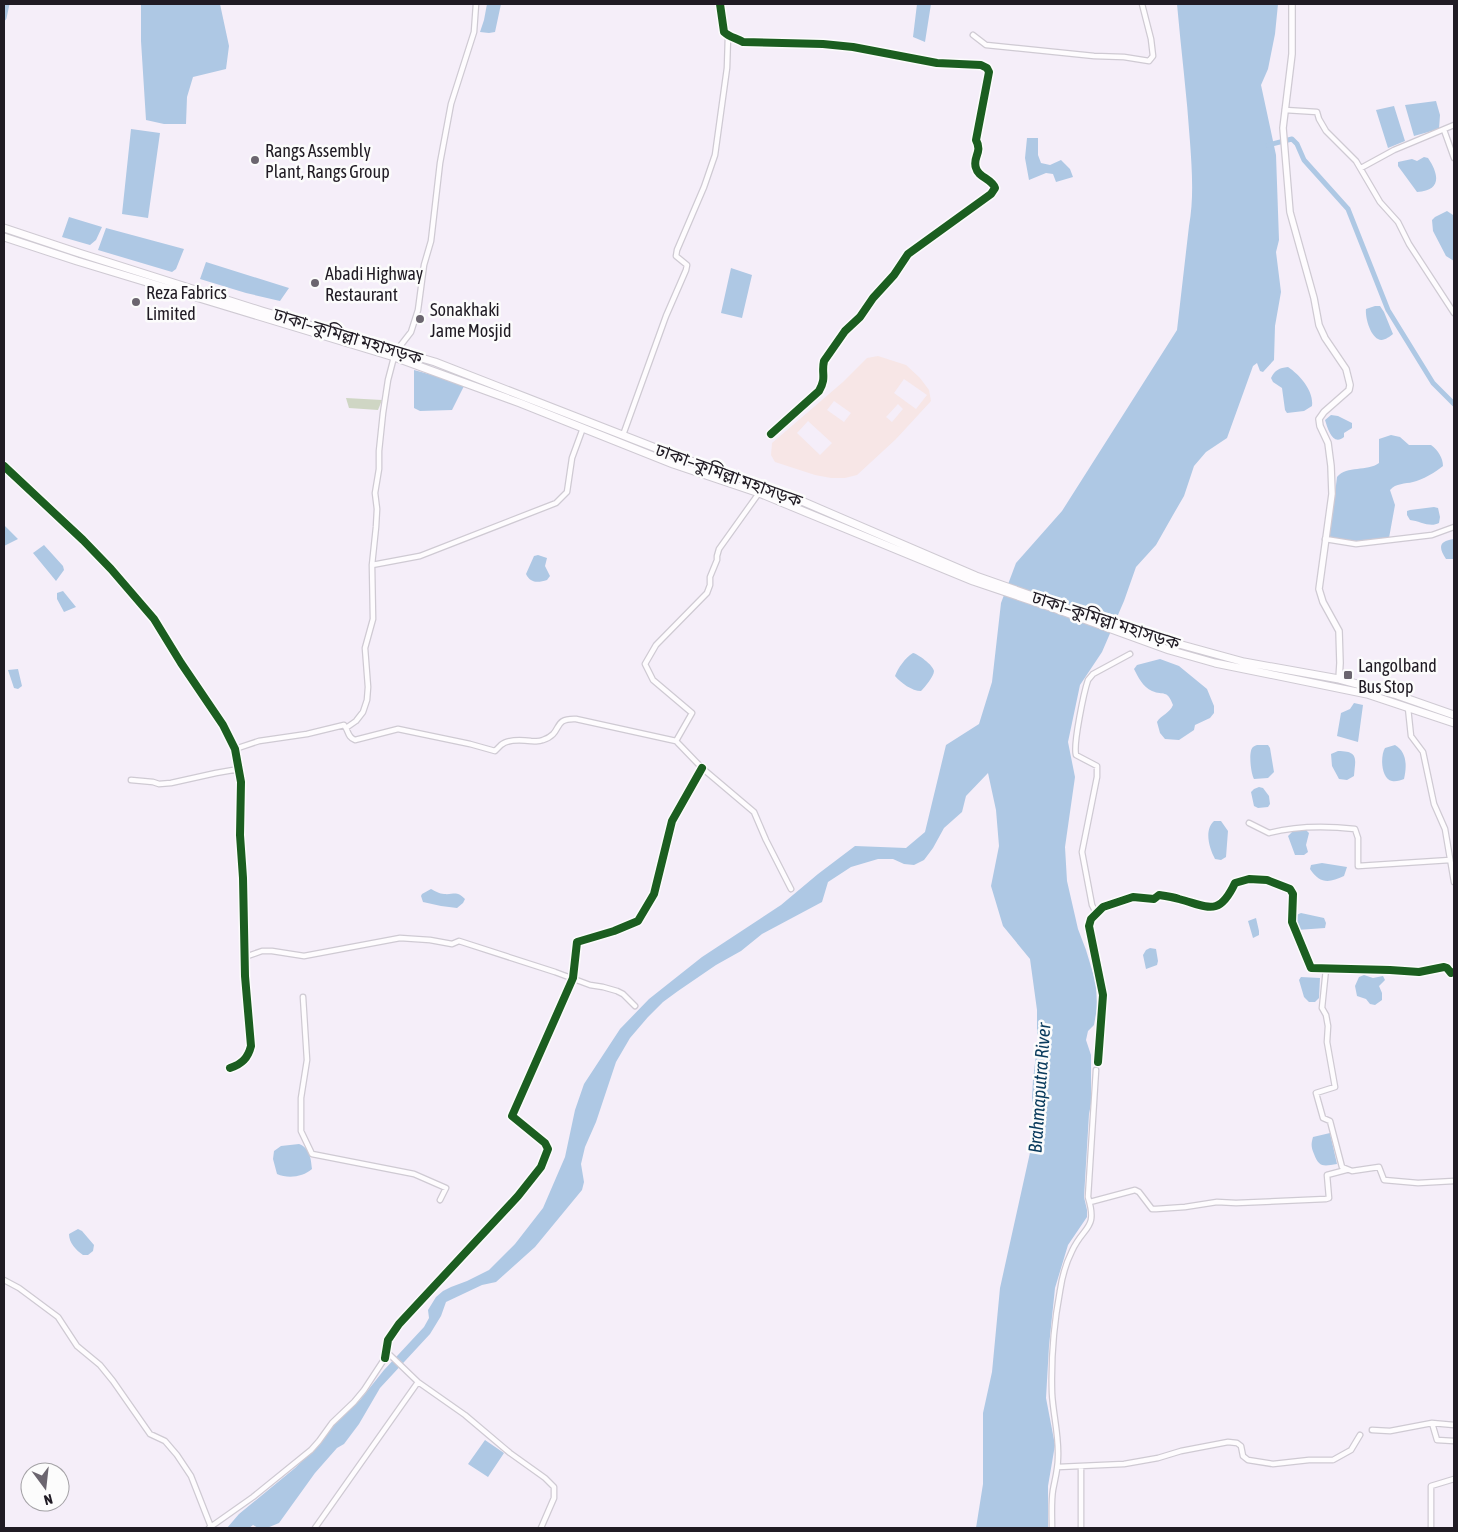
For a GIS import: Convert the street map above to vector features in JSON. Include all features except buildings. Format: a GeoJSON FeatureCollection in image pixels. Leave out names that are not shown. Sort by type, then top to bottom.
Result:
{"type":"FeatureCollection","features":[{"type":"Feature","properties":{"kind":"highway","name":"ঢাকা–কুমিল্লা মহাসড়ক"},"geometry":{"type":"LineString","coordinates":[[4,228],[396,354],[673,464],[759,494],[974,579],[1056,609],[1134,635],[1244,662],[1339,679],[1394,694],[1454,715]]}},
{"type":"Feature","properties":{"kind":"highway","name":"ঢাকা–কুমিল্লা মহাসড়ক"},"geometry":{"type":"LineString","coordinates":[[4,236],[95,267],[396,354],[435,362],[797,499],[974,579]]}},
{"type":"Feature","properties":{"kind":"highway","name":"ঢাকা–কুমিল্লা মহাসড়ক"},"geometry":{"type":"LineString","coordinates":[[1134,635],[1169,650],[1215,663],[1367,694],[1454,723]]}},
{"type":"Feature","properties":{"kind":"main road"},"geometry":{"type":"LineString","coordinates":[[1292,4],[1292,54],[1283,128],[1290,212],[1314,298],[1319,325],[1325,338],[1346,370],[1350,385],[1348,390],[1319,419],[1320,426],[1328,443],[1332,494],[1319,589],[1323,602],[1339,631],[1339,679]]}},
{"type":"Feature","properties":{"kind":"street"},"geometry":{"type":"LineString","coordinates":[[346,728],[356,721],[363,712],[367,700],[365,648],[373,619],[372,565],[377,509],[375,493],[388,380],[396,354],[411,332],[418,310],[424,265],[431,241],[440,163],[451,104],[474,32],[476,4]]}},
{"type":"Feature","properties":{"kind":"street"},"geometry":{"type":"LineString","coordinates":[[720,4],[724,32],[728,36],[738,38],[743,42],[823,44],[853,47],[937,63],[982,65],[989,72],[976,140],[980,149],[975,163],[978,172],[994,184],[995,188],[991,194],[908,254],[894,275],[845,331],[824,360],[825,377],[820,391],[772,434]]}},
{"type":"Feature","properties":{"kind":"street"},"geometry":{"type":"LineString","coordinates":[[973,35],[986,45],[1094,56],[1124,56],[1149,61],[1153,56],[1151,38],[1142,4]]}},
{"type":"Feature","properties":{"kind":"street"},"geometry":{"type":"LineString","coordinates":[[624,435],[666,316],[686,270],[687,265],[676,256],[676,250],[704,187],[715,155],[727,68],[728,36]]}},
{"type":"Feature","properties":{"kind":"street"},"geometry":{"type":"LineString","coordinates":[[1285,110],[1317,112],[1326,131],[1361,168],[1380,202],[1398,222],[1409,244],[1454,313]]}},
{"type":"Feature","properties":{"kind":"street"},"geometry":{"type":"LineString","coordinates":[[1361,168],[1394,150],[1454,125]]}},
{"type":"Feature","properties":{"kind":"street"},"geometry":{"type":"LineString","coordinates":[[1444,130],[1454,158]]}},
{"type":"Feature","properties":{"kind":"street"},"geometry":{"type":"LineString","coordinates":[[372,565],[420,556],[556,503],[567,492],[572,458],[583,428]]}},
{"type":"Feature","properties":{"kind":"street"},"geometry":{"type":"LineString","coordinates":[[4,466],[83,540],[154,619],[223,725],[235,749],[241,782],[240,835],[245,996],[251,1046],[250,1052],[244,1061],[230,1068]]}},
{"type":"Feature","properties":{"kind":"street"},"geometry":{"type":"LineString","coordinates":[[676,741],[692,713],[653,680],[645,664],[656,646],[707,593],[719,549],[759,494]]}},
{"type":"Feature","properties":{"kind":"street"},"geometry":{"type":"LineString","coordinates":[[1325,539],[1356,544],[1432,535],[1454,527]]}},
{"type":"Feature","properties":{"kind":"street"},"geometry":{"type":"LineString","coordinates":[[1096,913],[1092,905],[1082,852],[1097,776],[1097,766],[1076,755],[1077,736],[1088,680],[1094,674],[1130,654]]}},
{"type":"Feature","properties":{"kind":"street"},"geometry":{"type":"LineString","coordinates":[[1408,708],[1412,736],[1423,752],[1431,794],[1445,829],[1454,882]]}},
{"type":"Feature","properties":{"kind":"street"},"geometry":{"type":"LineString","coordinates":[[235,749],[259,741],[307,734],[344,725],[350,738],[355,740],[398,729],[496,751],[501,744],[510,741],[529,740],[539,742],[553,735],[561,721],[566,719],[576,719],[676,741],[702,768],[754,812],[791,889]]}},
{"type":"Feature","properties":{"kind":"street"},"geometry":{"type":"LineString","coordinates":[[4,1280],[19,1288],[58,1317],[77,1346],[100,1365],[113,1381],[150,1434],[165,1441],[191,1476],[210,1528],[253,1497],[311,1450],[319,1442],[332,1422],[354,1402],[385,1358],[388,1340],[399,1324],[518,1196],[541,1167],[548,1149],[546,1143],[512,1116],[574,978],[577,942],[614,931],[638,921],[654,894],[672,821],[702,768]]}},
{"type":"Feature","properties":{"kind":"street"},"geometry":{"type":"LineString","coordinates":[[131,780],[159,784],[171,783],[239,769]]}},
{"type":"Feature","properties":{"kind":"street"},"geometry":{"type":"LineString","coordinates":[[1249,824],[1269,833],[1316,827],[1356,829],[1358,838],[1358,866],[1450,860]]}},
{"type":"Feature","properties":{"kind":"street"},"geometry":{"type":"LineString","coordinates":[[1098,1062],[1103,995],[1090,926],[1091,919],[1104,907],[1133,897],[1154,899],[1159,895],[1211,908],[1227,900],[1234,883],[1249,879],[1267,880],[1290,889],[1294,894],[1292,922],[1311,968],[1419,972],[1444,967],[1451,973],[1454,972]]}},
{"type":"Feature","properties":{"kind":"street"},"geometry":{"type":"LineString","coordinates":[[245,957],[262,951],[304,956],[400,938],[452,944],[459,941],[574,978],[590,985],[623,994],[635,1006]]}},
{"type":"Feature","properties":{"kind":"street"},"geometry":{"type":"LineString","coordinates":[[1326,969],[1322,1008],[1326,1015],[1328,1026],[1327,1042],[1335,1087],[1316,1093],[1323,1118],[1330,1120],[1342,1167],[1346,1170]]}},
{"type":"Feature","properties":{"kind":"street"},"geometry":{"type":"LineString","coordinates":[[303,997],[307,1060],[302,1098],[301,1131],[312,1154],[414,1174],[446,1188],[440,1200]]}},
{"type":"Feature","properties":{"kind":"street"},"geometry":{"type":"LineString","coordinates":[[1052,1528],[1052,1491],[1058,1467],[1058,1433],[1052,1392],[1056,1317],[1065,1269],[1073,1249],[1091,1222],[1092,1214],[1088,1197],[1093,1144],[1096,1070]]}},
{"type":"Feature","properties":{"kind":"street"},"geometry":{"type":"LineString","coordinates":[[1090,1202],[1135,1190],[1139,1192],[1152,1208],[1156,1209],[1217,1202],[1236,1204],[1326,1199],[1329,1198],[1327,1175],[1346,1170],[1352,1171],[1380,1167],[1384,1180],[1418,1183],[1454,1181]]}},
{"type":"Feature","properties":{"kind":"street"},"geometry":{"type":"LineString","coordinates":[[385,1358],[390,1355],[418,1382],[465,1415],[510,1453],[546,1478],[554,1487],[554,1498],[541,1528]]}},
{"type":"Feature","properties":{"kind":"street"},"geometry":{"type":"LineString","coordinates":[[315,1528],[418,1382]]}},
{"type":"Feature","properties":{"kind":"street"},"geometry":{"type":"LineString","coordinates":[[1372,1430],[1390,1431],[1432,1422],[1454,1425]]}},
{"type":"Feature","properties":{"kind":"street"},"geometry":{"type":"LineString","coordinates":[[1432,1422],[1437,1440],[1454,1441]]}},
{"type":"Feature","properties":{"kind":"street"},"geometry":{"type":"LineString","coordinates":[[1058,1467],[1124,1464],[1228,1442],[1237,1443],[1243,1456],[1248,1460],[1273,1464],[1309,1460],[1333,1460],[1351,1450],[1360,1435]]}},
{"type":"Feature","properties":{"kind":"street"},"geometry":{"type":"LineString","coordinates":[[1081,1528],[1082,1466]]}},
{"type":"Feature","properties":{"kind":"street"},"geometry":{"type":"LineString","coordinates":[[1431,1528],[1430,1486],[1454,1479]]}},
{"type":"Feature","properties":{"kind":"shaded area"},"geometry":{"type":"Polygon","coordinates":[[[878,356],[906,365],[920,378],[929,390],[931,401],[896,439],[857,475],[845,478],[831,478],[815,475],[775,462],[771,455],[772,443],[843,382],[867,358],[878,356]],[[904,379],[894,393],[916,409],[927,395],[904,379]],[[834,401],[827,410],[844,422],[851,413],[834,401]],[[898,404],[886,417],[892,422],[903,409],[898,404]],[[808,421],[797,433],[820,455],[832,443],[808,421]]]}},
{"type":"Feature","properties":{"kind":"green space"},"geometry":{"type":"Polygon","coordinates":[[[346,398],[382,400],[378,410],[349,408],[346,398]]]}},
{"type":"Feature","properties":{"kind":"water"},"geometry":{"type":"Polygon","coordinates":[[[141,4],[220,4],[229,46],[226,69],[193,77],[187,97],[186,124],[164,124],[146,120],[141,41],[141,4]]]}},
{"type":"Feature","properties":{"kind":"water"},"geometry":{"type":"Polygon","coordinates":[[[487,4],[501,4],[495,32],[480,32],[487,4]]]}},
{"type":"Feature","properties":{"kind":"water"},"geometry":{"type":"Polygon","coordinates":[[[917,4],[931,4],[925,42],[913,37],[917,4]]]}},
{"type":"Feature","properties":{"kind":"water","name":"Brahmaputra River"},"geometry":{"type":"Polygon","coordinates":[[[1177,4],[1278,4],[1275,34],[1268,69],[1261,85],[1276,155],[1279,240],[1276,252],[1281,292],[1275,326],[1274,360],[1263,372],[1260,371],[1257,363],[1253,366],[1227,438],[1206,452],[1194,466],[1184,496],[1156,545],[1136,567],[1102,652],[1080,685],[1068,742],[1075,777],[1065,847],[1067,881],[1078,929],[1096,983],[1097,1008],[1094,1025],[1088,1031],[1086,1040],[1091,1055],[1091,1104],[1084,1197],[1087,1217],[1068,1245],[1055,1288],[1049,1346],[1046,1398],[1055,1445],[1048,1486],[1048,1528],[976,1528],[983,1484],[983,1413],[992,1372],[1000,1288],[1033,1139],[1032,1126],[1035,1117],[1032,1098],[1033,1080],[1037,1046],[1041,1039],[1037,1033],[1037,1010],[1030,959],[1003,926],[991,886],[999,846],[996,810],[988,773],[966,796],[962,812],[944,828],[924,860],[914,865],[904,864],[893,859],[878,859],[851,867],[828,882],[822,902],[762,934],[741,951],[716,965],[663,1002],[630,1038],[616,1062],[596,1122],[585,1147],[581,1164],[584,1182],[582,1190],[535,1247],[496,1282],[482,1285],[446,1302],[441,1316],[430,1334],[380,1388],[359,1424],[344,1444],[337,1448],[315,1473],[279,1523],[267,1528],[258,1528],[253,1525],[249,1528],[227,1528],[239,1514],[295,1468],[323,1440],[332,1425],[360,1400],[384,1370],[424,1327],[429,1318],[428,1310],[436,1297],[443,1291],[489,1270],[515,1244],[543,1208],[565,1157],[575,1110],[584,1084],[620,1029],[649,999],[702,957],[781,905],[855,846],[906,848],[925,832],[946,745],[979,724],[992,682],[1001,603],[1016,563],[1062,511],[1177,330],[1191,216],[1192,184],[1189,125],[1177,4]]]}},
{"type":"Feature","properties":{"kind":"water"},"geometry":{"type":"Polygon","coordinates":[[[1436,101],[1440,115],[1439,129],[1414,136],[1405,105],[1436,101]]]}},
{"type":"Feature","properties":{"kind":"water"},"geometry":{"type":"Polygon","coordinates":[[[1394,106],[1405,141],[1388,148],[1376,110],[1394,106]]]}},
{"type":"Feature","properties":{"kind":"water"},"geometry":{"type":"Polygon","coordinates":[[[131,129],[160,133],[148,218],[122,214],[131,129]]]}},
{"type":"Feature","properties":{"kind":"water"},"geometry":{"type":"Polygon","coordinates":[[[1027,138],[1038,138],[1038,155],[1041,163],[1050,165],[1061,160],[1070,169],[1073,177],[1056,182],[1053,174],[1046,173],[1029,180],[1025,158],[1027,138]]]}},
{"type":"Feature","properties":{"kind":"water"},"geometry":{"type":"Polygon","coordinates":[[[1424,157],[1428,158],[1432,164],[1436,181],[1431,189],[1417,192],[1398,166],[1398,162],[1412,159],[1417,161],[1424,157]]]}},
{"type":"Feature","properties":{"kind":"water"},"geometry":{"type":"Polygon","coordinates":[[[1447,211],[1454,217],[1454,261],[1446,256],[1433,231],[1432,220],[1447,211]]]}},
{"type":"Feature","properties":{"kind":"water"},"geometry":{"type":"Polygon","coordinates":[[[69,217],[102,227],[96,240],[90,245],[62,237],[69,217]]]}},
{"type":"Feature","properties":{"kind":"water"},"geometry":{"type":"Polygon","coordinates":[[[106,228],[184,249],[176,269],[172,272],[98,250],[106,228]]]}},
{"type":"Feature","properties":{"kind":"water"},"geometry":{"type":"Polygon","coordinates":[[[206,262],[289,288],[280,301],[200,279],[206,262]]]}},
{"type":"Feature","properties":{"kind":"water"},"geometry":{"type":"Polygon","coordinates":[[[731,268],[752,275],[742,318],[721,313],[731,268]]]}},
{"type":"Feature","properties":{"kind":"water"},"geometry":{"type":"Polygon","coordinates":[[[1380,306],[1384,312],[1393,334],[1384,340],[1375,337],[1367,321],[1366,309],[1380,306]]]}},
{"type":"Feature","properties":{"kind":"water"},"geometry":{"type":"Polygon","coordinates":[[[1288,367],[1297,374],[1311,395],[1312,406],[1304,411],[1287,413],[1282,388],[1273,382],[1271,378],[1278,370],[1288,367]]]}},
{"type":"Feature","properties":{"kind":"water"},"geometry":{"type":"Polygon","coordinates":[[[414,370],[465,384],[452,410],[420,411],[414,408],[414,370]]]}},
{"type":"Feature","properties":{"kind":"water"},"geometry":{"type":"Polygon","coordinates":[[[1331,415],[1338,416],[1352,423],[1352,428],[1344,433],[1344,437],[1337,440],[1332,436],[1325,420],[1331,415]]]}},
{"type":"Feature","properties":{"kind":"water"},"geometry":{"type":"Polygon","coordinates":[[[1391,435],[1400,437],[1409,445],[1431,445],[1440,454],[1443,466],[1420,480],[1398,485],[1390,490],[1395,505],[1389,538],[1357,541],[1331,538],[1328,534],[1337,477],[1346,471],[1374,466],[1379,463],[1379,439],[1391,435]]]}},
{"type":"Feature","properties":{"kind":"water"},"geometry":{"type":"Polygon","coordinates":[[[1438,508],[1440,517],[1439,523],[1436,524],[1429,525],[1410,520],[1407,515],[1407,511],[1410,510],[1438,508]]]}},
{"type":"Feature","properties":{"kind":"water"},"geometry":{"type":"Polygon","coordinates":[[[4,525],[18,539],[4,546],[4,525]]]}},
{"type":"Feature","properties":{"kind":"water"},"geometry":{"type":"Polygon","coordinates":[[[1454,539],[1454,559],[1446,559],[1441,545],[1445,541],[1454,539]]]}},
{"type":"Feature","properties":{"kind":"water"},"geometry":{"type":"Polygon","coordinates":[[[44,545],[63,566],[64,570],[56,581],[33,553],[44,545]]]}},
{"type":"Feature","properties":{"kind":"water"},"geometry":{"type":"Polygon","coordinates":[[[538,555],[547,558],[545,566],[550,576],[547,580],[537,582],[532,581],[526,574],[534,556],[538,555]]]}},
{"type":"Feature","properties":{"kind":"water"},"geometry":{"type":"Polygon","coordinates":[[[63,591],[76,607],[64,612],[57,599],[57,593],[63,591]]]}},
{"type":"Feature","properties":{"kind":"water"},"geometry":{"type":"Polygon","coordinates":[[[913,653],[925,660],[934,671],[921,691],[907,686],[895,676],[902,663],[913,653]]]}},
{"type":"Feature","properties":{"kind":"water"},"geometry":{"type":"Polygon","coordinates":[[[1160,659],[1179,666],[1207,689],[1214,706],[1214,713],[1210,718],[1195,725],[1194,730],[1179,740],[1165,739],[1160,733],[1157,722],[1173,705],[1169,697],[1146,687],[1134,669],[1137,665],[1160,659]]]}},
{"type":"Feature","properties":{"kind":"water"},"geometry":{"type":"Polygon","coordinates":[[[18,669],[22,686],[18,689],[14,688],[8,670],[18,669]]]}},
{"type":"Feature","properties":{"kind":"water"},"geometry":{"type":"Polygon","coordinates":[[[1354,703],[1363,705],[1358,742],[1337,736],[1341,713],[1350,709],[1354,703]]]}},
{"type":"Feature","properties":{"kind":"water"},"geometry":{"type":"Polygon","coordinates":[[[1257,745],[1268,745],[1270,748],[1274,772],[1268,778],[1254,779],[1253,776],[1250,763],[1251,749],[1257,745]]]}},
{"type":"Feature","properties":{"kind":"water"},"geometry":{"type":"Polygon","coordinates":[[[1395,745],[1404,755],[1406,769],[1404,779],[1398,781],[1388,779],[1382,767],[1385,748],[1395,745]]]}},
{"type":"Feature","properties":{"kind":"water"},"geometry":{"type":"Polygon","coordinates":[[[1338,751],[1350,753],[1355,758],[1354,776],[1347,780],[1339,779],[1332,766],[1331,754],[1338,751]]]}},
{"type":"Feature","properties":{"kind":"water"},"geometry":{"type":"Polygon","coordinates":[[[1259,787],[1263,788],[1269,796],[1270,804],[1268,807],[1258,808],[1254,806],[1251,792],[1259,787]]]}},
{"type":"Feature","properties":{"kind":"water"},"geometry":{"type":"Polygon","coordinates":[[[1214,821],[1221,821],[1228,831],[1226,857],[1221,860],[1215,859],[1209,845],[1209,829],[1214,821]]]}},
{"type":"Feature","properties":{"kind":"water"},"geometry":{"type":"Polygon","coordinates":[[[1306,830],[1309,833],[1306,845],[1308,852],[1304,855],[1295,855],[1288,836],[1293,831],[1306,830]]]}},
{"type":"Feature","properties":{"kind":"water"},"geometry":{"type":"Polygon","coordinates":[[[1322,863],[1347,867],[1344,876],[1329,881],[1321,880],[1310,869],[1311,865],[1322,863]]]}},
{"type":"Feature","properties":{"kind":"water"},"geometry":{"type":"Polygon","coordinates":[[[431,889],[442,894],[457,894],[465,899],[457,908],[423,902],[422,894],[431,889]]]}},
{"type":"Feature","properties":{"kind":"water"},"geometry":{"type":"Polygon","coordinates":[[[1301,913],[1324,918],[1325,928],[1297,930],[1294,920],[1301,913]]]}},
{"type":"Feature","properties":{"kind":"water"},"geometry":{"type":"Polygon","coordinates":[[[1256,918],[1259,935],[1253,938],[1248,921],[1256,918]]]}},
{"type":"Feature","properties":{"kind":"water"},"geometry":{"type":"Polygon","coordinates":[[[1150,948],[1156,949],[1158,961],[1157,965],[1146,969],[1143,955],[1150,948]]]}},
{"type":"Feature","properties":{"kind":"water"},"geometry":{"type":"Polygon","coordinates":[[[1364,975],[1373,978],[1383,976],[1385,980],[1379,986],[1382,1000],[1375,1005],[1357,996],[1355,986],[1359,977],[1364,975]]]}},
{"type":"Feature","properties":{"kind":"water"},"geometry":{"type":"Polygon","coordinates":[[[1301,977],[1320,978],[1319,998],[1315,1002],[1309,1002],[1304,997],[1299,980],[1301,977]]]}},
{"type":"Feature","properties":{"kind":"water"},"geometry":{"type":"Polygon","coordinates":[[[1330,1133],[1337,1164],[1323,1165],[1318,1162],[1313,1152],[1312,1139],[1313,1137],[1330,1133]]]}},
{"type":"Feature","properties":{"kind":"water"},"geometry":{"type":"Polygon","coordinates":[[[299,1144],[308,1151],[312,1169],[304,1174],[295,1176],[277,1174],[273,1159],[274,1151],[281,1146],[299,1144]]]}},
{"type":"Feature","properties":{"kind":"water"},"geometry":{"type":"Polygon","coordinates":[[[78,1229],[94,1245],[93,1251],[88,1255],[80,1253],[70,1240],[69,1234],[78,1229]]]}},
{"type":"Feature","properties":{"kind":"water"},"geometry":{"type":"Polygon","coordinates":[[[485,1440],[504,1453],[488,1477],[468,1464],[485,1440]]]}},
{"type":"Feature","properties":{"kind":"waterway"},"geometry":{"type":"LineString","coordinates":[[4,18],[7,4]]}},
{"type":"Feature","properties":{"kind":"waterway"},"geometry":{"type":"LineString","coordinates":[[1268,145],[1292,139],[1297,144],[1304,160],[1348,209],[1388,310],[1433,383],[1454,404]]}},
{"type":"Feature","properties":{"kind":"cycle path"},"geometry":{"type":"LineString","coordinates":[[720,4],[724,32],[743,42],[823,44],[853,47],[937,63],[981,65],[987,68],[989,72],[976,140],[978,152],[975,164],[979,174],[991,182],[995,188],[991,194],[908,254],[894,275],[873,298],[860,317],[845,331],[824,361],[823,382],[819,391],[771,434]]}},
{"type":"Feature","properties":{"kind":"cycle path"},"geometry":{"type":"LineString","coordinates":[[4,466],[83,540],[154,619],[223,725],[235,749],[241,782],[240,835],[245,976],[251,1046],[244,1060],[230,1068]]}},
{"type":"Feature","properties":{"kind":"cycle path"},"geometry":{"type":"LineString","coordinates":[[385,1358],[388,1340],[399,1324],[518,1196],[541,1167],[548,1149],[545,1143],[512,1116],[573,978],[577,942],[614,931],[638,921],[654,894],[672,821],[702,768]]}},
{"type":"Feature","properties":{"kind":"cycle path"},"geometry":{"type":"LineString","coordinates":[[1098,1062],[1103,995],[1089,926],[1091,919],[1103,907],[1133,897],[1154,899],[1159,895],[1212,907],[1224,901],[1235,883],[1249,879],[1267,880],[1290,889],[1293,894],[1292,922],[1311,968],[1419,972],[1444,967],[1451,973],[1454,972]]}},
{"type":"Feature","properties":{"kind":"place","name":"Rangs Assembly Plant, Rangs Group"},"geometry":{"type":"Point","coordinates":[255,160]}},
{"type":"Feature","properties":{"kind":"place","name":"Abadi Highway Restaurant"},"geometry":{"type":"Point","coordinates":[315,283]}},
{"type":"Feature","properties":{"kind":"place","name":"Reza Fabrics Limited"},"geometry":{"type":"Point","coordinates":[136,302]}},
{"type":"Feature","properties":{"kind":"place","name":"Sonakhaki Jame Mosjid"},"geometry":{"type":"Point","coordinates":[420,319]}},
{"type":"Feature","properties":{"kind":"place","name":"Langolband Bus Stop"},"geometry":{"type":"Point","coordinates":[1348,675]}}]}
